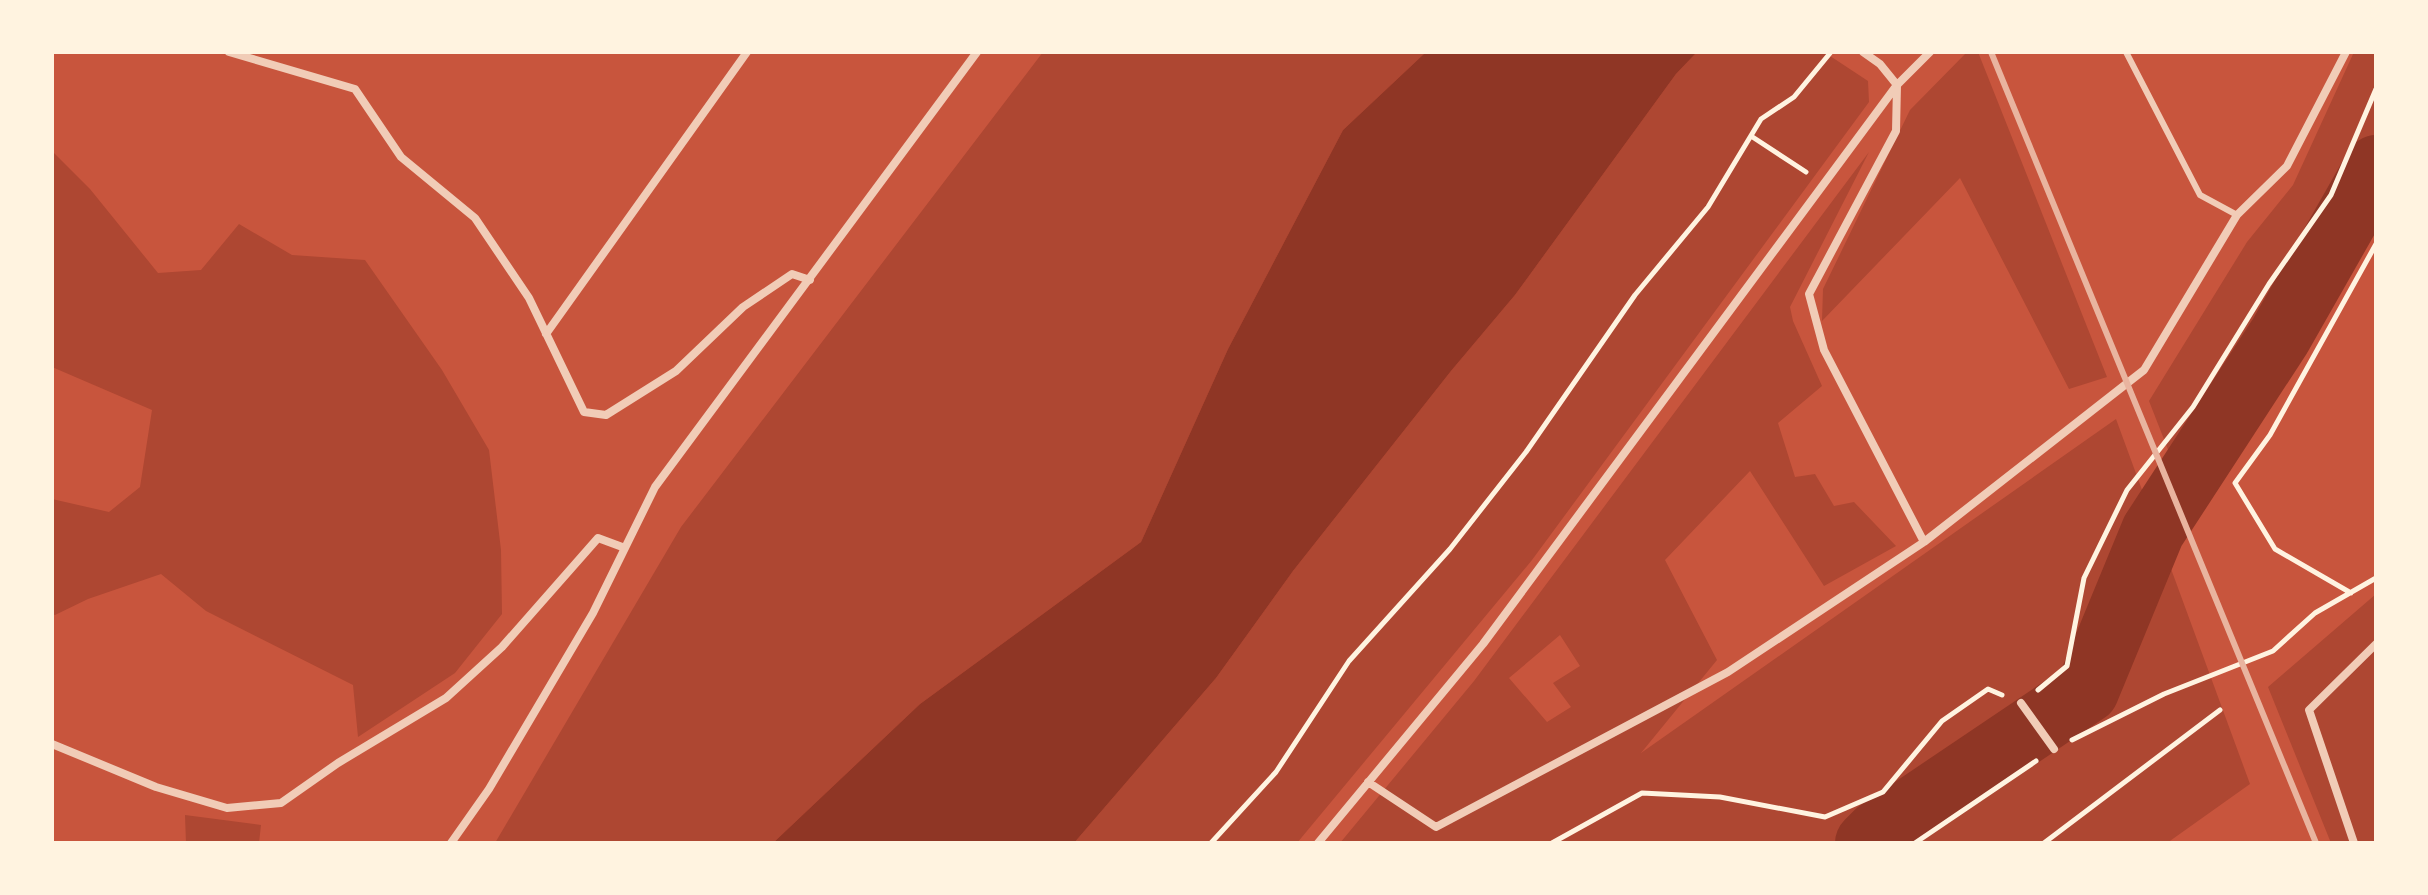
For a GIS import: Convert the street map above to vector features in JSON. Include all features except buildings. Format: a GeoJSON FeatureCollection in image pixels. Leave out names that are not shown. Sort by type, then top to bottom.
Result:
{"type":"FeatureCollection","features":[{"type":"Feature","properties":{"kind":"street"},"geometry":{"type":"LineString","coordinates":[[229,52],[355,89],[401,157],[475,218],[529,298],[584,412],[606,415],[676,371],[743,307],[792,274],[810,280]]}},
{"type":"Feature","properties":{"kind":"street"},"geometry":{"type":"LineString","coordinates":[[546,334],[747,52]]}},
{"type":"Feature","properties":{"kind":"street"},"geometry":{"type":"LineString","coordinates":[[451,843],[489,789],[593,613],[655,487],[977,52]]}},
{"type":"Feature","properties":{"kind":"street"},"geometry":{"type":"LineString","coordinates":[[1863,52],[1880,64],[1897,85],[1896,131],[1809,294],[1824,350],[1924,542]]}},
{"type":"Feature","properties":{"kind":"street"},"geometry":{"type":"LineString","coordinates":[[1318,843],[1483,644],[1897,85],[1930,52]]}},
{"type":"Feature","properties":{"kind":"street"},"geometry":{"type":"LineString","coordinates":[[1368,782],[1436,827],[1728,672],[1924,542],[2144,370],[2237,215],[2287,166],[2346,52]]}},
{"type":"Feature","properties":{"kind":"street"},"geometry":{"type":"LineString","coordinates":[[52,744],[156,787],[227,808],[281,803],[338,763],[446,698],[502,647],[598,538],[625,548]]}},
{"type":"Feature","properties":{"kind":"street"},"geometry":{"type":"LineString","coordinates":[[2354,843],[2309,710],[2376,644]]}},
{"type":"Feature","properties":{"kind":"street"},"geometry":{"type":"LineString","coordinates":[[2021,703],[2054,749]]}},
{"type":"Feature","properties":{"kind":"lane"},"geometry":{"type":"LineString","coordinates":[[2126,52],[2200,195],[2237,215]]}},
{"type":"Feature","properties":{"kind":"path"},"geometry":{"type":"LineString","coordinates":[[1211,843],[1276,772],[1349,661],[1450,549],[1526,452],[1635,295],[1708,207],[1761,119],[1794,97],[1831,52]]}},
{"type":"Feature","properties":{"kind":"path"},"geometry":{"type":"LineString","coordinates":[[1552,843],[1642,793],[1720,797],[1825,817],[1883,792],[1942,721],[1988,689],[2021,703],[2067,666],[2084,578],[2127,490],[2193,407],[2269,284],[2331,195],[2376,89]]}},
{"type":"Feature","properties":{"kind":"path"},"geometry":{"type":"LineString","coordinates":[[1751,136],[1824,183]]}},
{"type":"Feature","properties":{"kind":"path"},"geometry":{"type":"LineString","coordinates":[[2351,593],[2275,549],[2235,483],[2270,435],[2376,244]]}},
{"type":"Feature","properties":{"kind":"path"},"geometry":{"type":"LineString","coordinates":[[1915,843],[2054,749],[2164,694],[2273,651],[2315,613],[2376,578]]}},
{"type":"Feature","properties":{"kind":"path"},"geometry":{"type":"LineString","coordinates":[[2044,843],[2220,710]]}},
{"type":"Feature","properties":{"kind":"shaded area"},"geometry":{"type":"Polygon","coordinates":[[[1043,52],[1426,52],[1343,130],[1228,349],[1141,542],[920,704],[773,843],[495,843],[681,527],[1043,52]]]}},
{"type":"Feature","properties":{"kind":"shaded area"},"geometry":{"type":"Polygon","coordinates":[[[1426,52],[1697,52],[1676,74],[1515,295],[1293,571],[1216,678],[1074,843],[773,843],[920,704],[1141,542],[1228,349],[1343,130],[1426,52]]]}},
{"type":"Feature","properties":{"kind":"shaded area"},"geometry":{"type":"Polygon","coordinates":[[[1697,52],[1824,52],[1868,81],[1869,102],[1532,560],[1297,843],[1074,843],[1216,678],[1293,571],[1515,295],[1676,74],[1697,52]]]}},
{"type":"Feature","properties":{"kind":"shaded area"},"geometry":{"type":"Polygon","coordinates":[[[1967,52],[1978,52],[2107,377],[2069,389],[1960,178],[1822,321],[1823,289],[1910,110],[1967,52]]]}},
{"type":"Feature","properties":{"kind":"shaded area"},"geometry":{"type":"Polygon","coordinates":[[[2354,52],[2376,52],[2376,136],[2176,470],[2149,401],[2247,242],[2293,185],[2354,52]]]}},
{"type":"Feature","properties":{"kind":"shaded area"},"geometry":{"type":"Polygon","coordinates":[[[52,151],[90,189],[158,273],[201,270],[239,224],[292,255],[365,260],[442,370],[489,450],[501,550],[502,614],[455,673],[358,737],[353,685],[206,611],[161,574],[52,614],[52,499],[109,512],[140,487],[152,410],[52,367],[52,151]]]}},
{"type":"Feature","properties":{"kind":"shaded area"},"geometry":{"type":"Polygon","coordinates":[[[1869,152],[1790,307],[1793,321],[1822,386],[1778,423],[1795,477],[1815,474],[1834,506],[1854,502],[1896,546],[1824,586],[1750,471],[1665,560],[1717,660],[1641,753],[2116,419],[2250,784],[2167,843],[1340,843],[1474,681],[1869,152]],[[1560,635],[1509,678],[1547,722],[1571,707],[1553,683],[1580,666],[1560,635]]]}},
{"type":"Feature","properties":{"kind":"shaded area"},"geometry":{"type":"Polygon","coordinates":[[[2376,594],[2376,843],[2331,843],[2268,687],[2376,594]]]}},
{"type":"Feature","properties":{"kind":"shaded area"},"geometry":{"type":"Polygon","coordinates":[[[185,815],[261,825],[259,843],[186,843],[185,815]]]}},
{"type":"Feature","properties":{"kind":"waterway"},"geometry":{"type":"LineString","coordinates":[[1867,843],[1878,832],[2087,691],[2153,531],[2280,336],[2376,167]]}},
{"type":"Feature","properties":{"kind":"railway"},"geometry":{"type":"LineString","coordinates":[[1991,52],[2316,843]]}}]}
